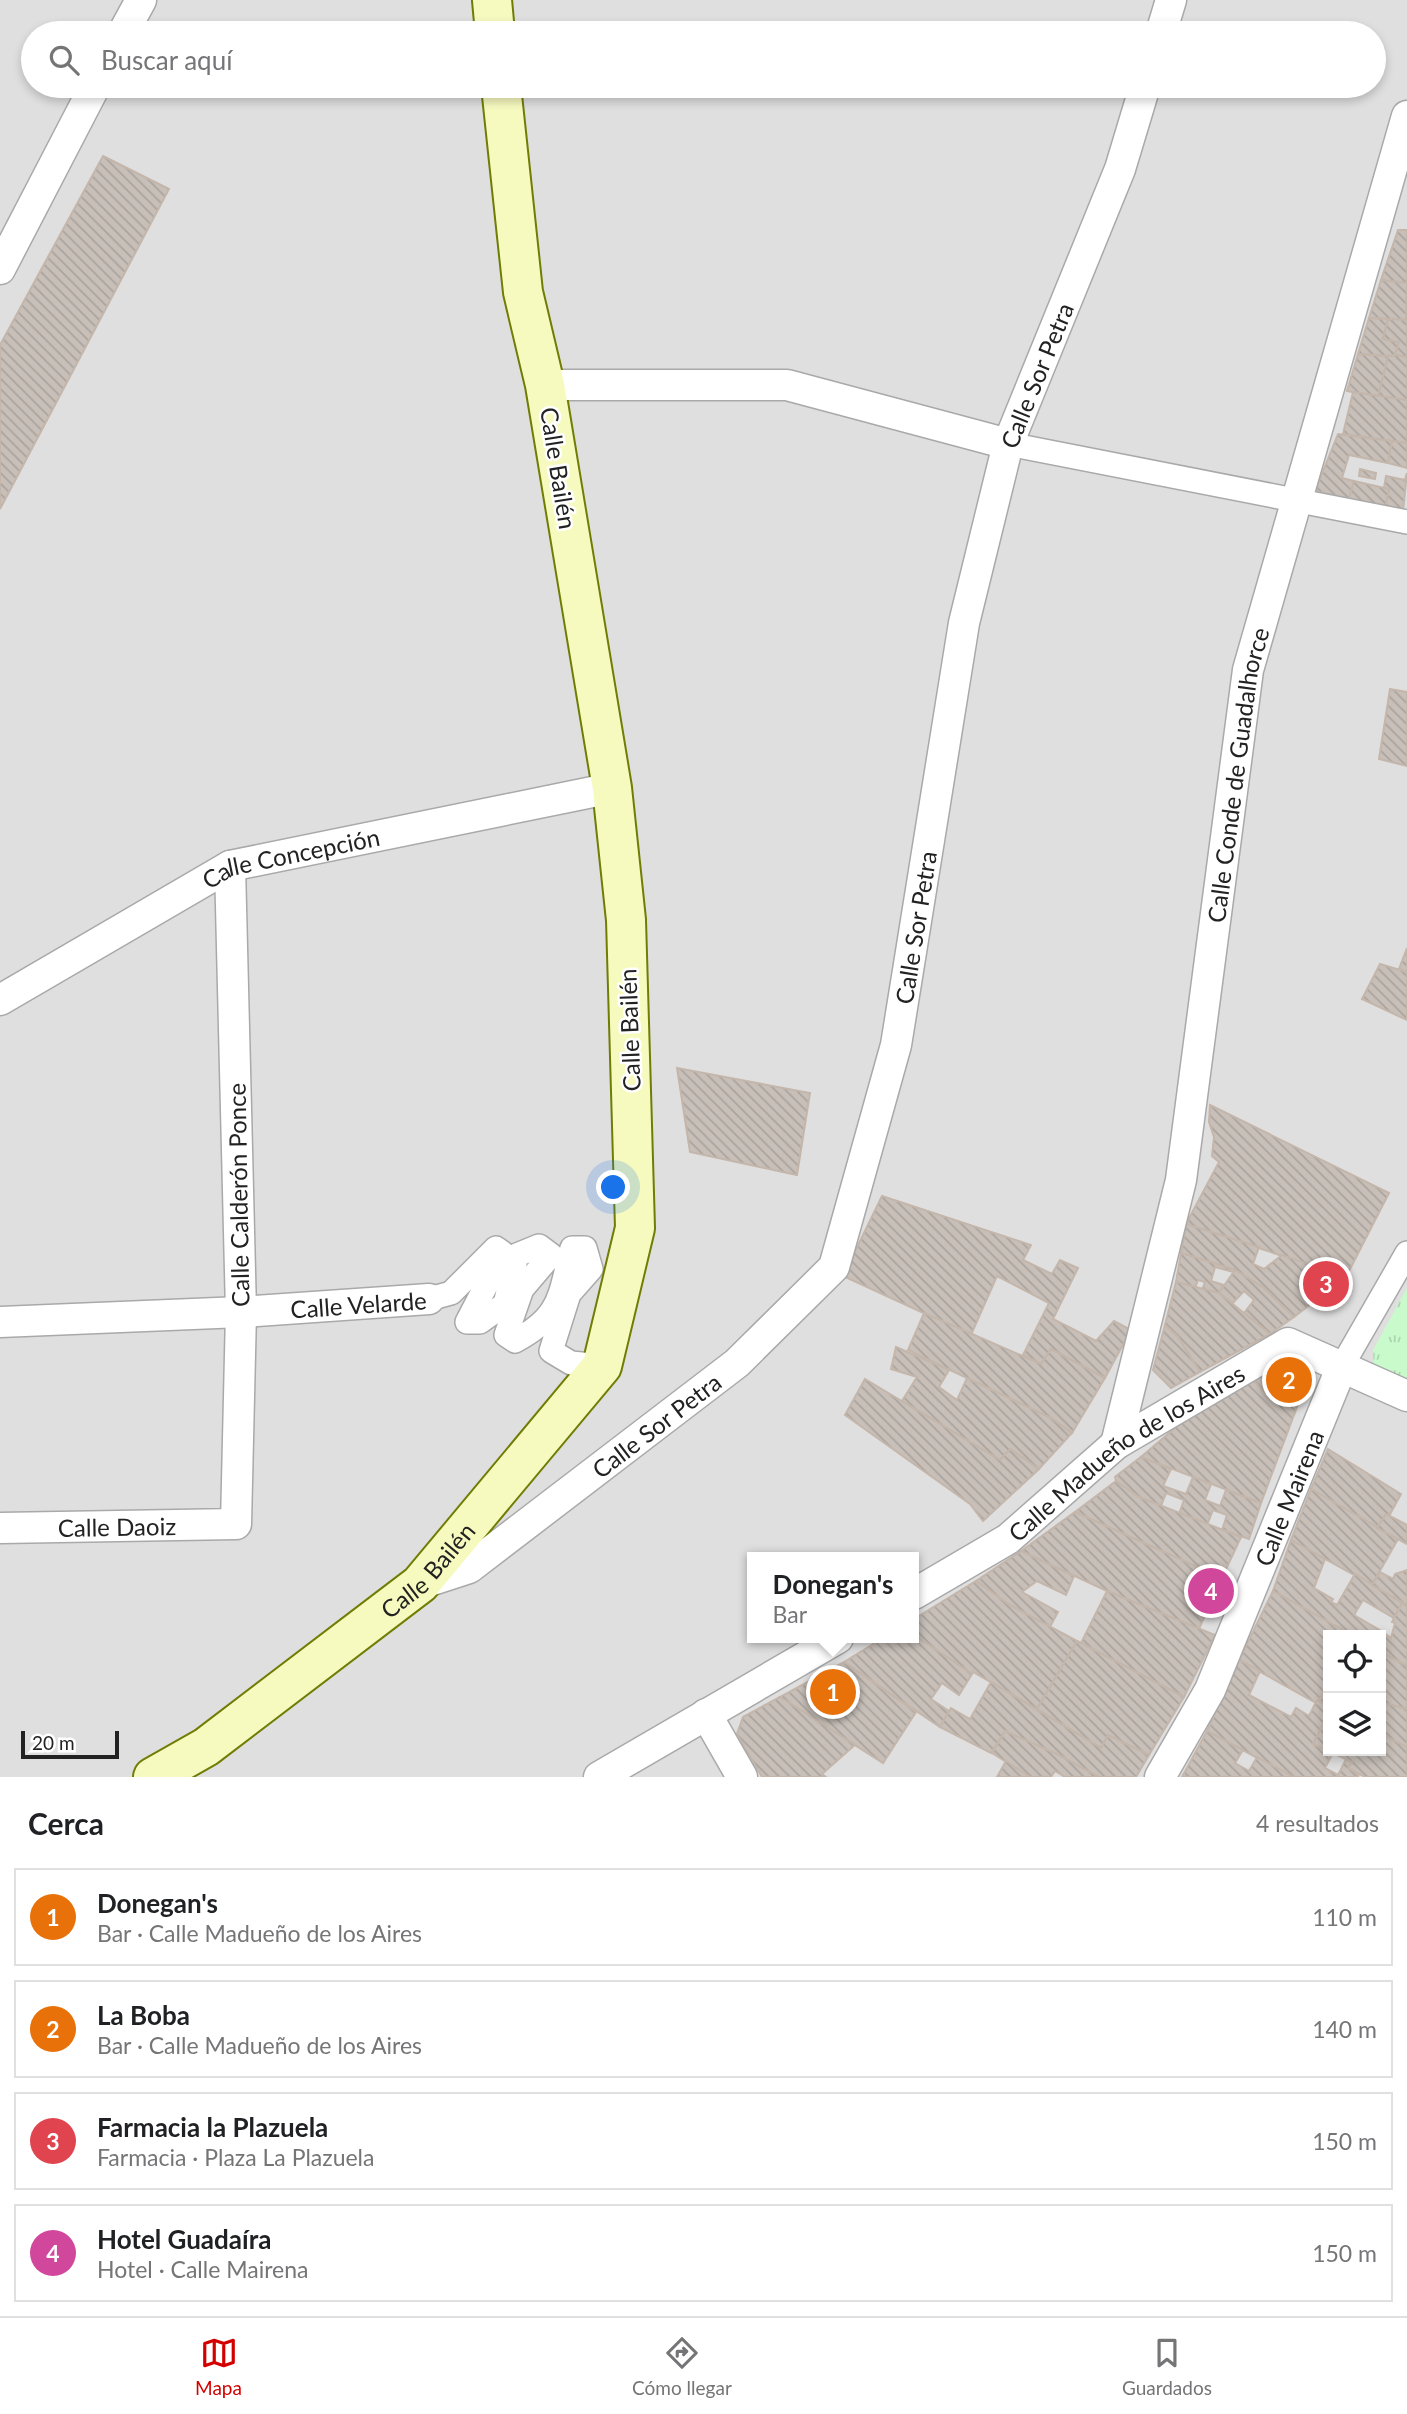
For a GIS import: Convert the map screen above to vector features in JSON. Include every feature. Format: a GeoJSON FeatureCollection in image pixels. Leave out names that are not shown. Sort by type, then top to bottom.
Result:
{"type":"FeatureCollection","features":[{"type":"Feature","properties":{"kind":"main road"},"geometry":{"type":"LineString","coordinates":[[492,0],[494,21]]}},
{"type":"Feature","properties":{"kind":"main road","name":"Calle Bailén"},"geometry":{"type":"LineString","coordinates":[[153,1777],[206,1746],[420,1584],[602,1366],[635,1228],[626,919],[612,788],[545,384],[523,292],[502,98]]}},
{"type":"Feature","properties":{"kind":"street"},"geometry":{"type":"LineString","coordinates":[[1165,21],[1171,0]]}},
{"type":"Feature","properties":{"kind":"street"},"geometry":{"type":"LineString","coordinates":[[128,21],[135,2]]}},
{"type":"Feature","properties":{"kind":"street"},"geometry":{"type":"LineString","coordinates":[[0,269],[90,98]]}},
{"type":"Feature","properties":{"kind":"street","name":"Calle Sor Petra"},"geometry":{"type":"LineString","coordinates":[[420,1584],[470,1567],[726,1371],[834,1267],[896,1045],[964,623],[1008,444],[1120,169],[1141,98]]}},
{"type":"Feature","properties":{"kind":"street","name":"Calle Conde de Guadalhorce"},"geometry":{"type":"LineString","coordinates":[[1116,1444],[1181,1180],[1248,670],[1407,116]]}},
{"type":"Feature","properties":{"kind":"street"},"geometry":{"type":"LineString","coordinates":[[545,384],[787,385],[1008,444],[1296,498],[1407,522]]}},
{"type":"Feature","properties":{"kind":"street","name":"Calle Concepción"},"geometry":{"type":"LineString","coordinates":[[0,1000],[230,866],[612,788]]}},
{"type":"Feature","properties":{"kind":"street","name":"Calle Calderón Ponce"},"geometry":{"type":"LineString","coordinates":[[230,866],[242,1312],[236,1524]]}},
{"type":"Feature","properties":{"kind":"street","name":"Calle Velarde"},"geometry":{"type":"LineString","coordinates":[[0,1321],[242,1312],[429,1298],[451,1293],[496,1248],[503,1253],[467,1322],[480,1322],[505,1304],[517,1255],[539,1246],[551,1255],[522,1289],[506,1335],[515,1341],[540,1328],[554,1312],[572,1248],[585,1248],[591,1269],[569,1294],[551,1351],[571,1363],[602,1366]]}},
{"type":"Feature","properties":{"kind":"street"},"geometry":{"type":"LineString","coordinates":[[1407,1253],[1342,1366],[1407,1396]]}},
{"type":"Feature","properties":{"kind":"street","name":"Calle Madueño de los Aires"},"geometry":{"type":"LineString","coordinates":[[919,1591],[1008,1539],[1116,1444],[1289,1343],[1342,1366]]}},
{"type":"Feature","properties":{"kind":"street","name":"Calle Mairena"},"geometry":{"type":"LineString","coordinates":[[1160,1777],[1210,1690],[1342,1366]]}},
{"type":"Feature","properties":{"kind":"street","name":"Calle Daoiz"},"geometry":{"type":"LineString","coordinates":[[0,1528],[236,1524]]}},
{"type":"Feature","properties":{"kind":"street"},"geometry":{"type":"LineString","coordinates":[[599,1777],[829,1643]]}},
{"type":"Feature","properties":{"kind":"street"},"geometry":{"type":"LineString","coordinates":[[706,1714],[742,1777]]}},
{"type":"Feature","properties":{"kind":"shaded area"},"geometry":{"type":"Polygon","coordinates":[[[0,0],[1407,0],[1407,1777],[0,1777],[0,0]]]}},
{"type":"Feature","properties":{"kind":"green space"},"geometry":{"type":"Polygon","coordinates":[[[1407,1288],[1407,1383],[1374,1365],[1373,1350],[1407,1288]]]}},
{"type":"Feature","properties":{"kind":"building"},"geometry":{"type":"Polygon","coordinates":[[[103,156],[169,189],[0,509],[0,345],[103,156]]]}},
{"type":"Feature","properties":{"kind":"building"},"geometry":{"type":"Polygon","coordinates":[[[1398,230],[1407,230],[1407,283],[1381,280],[1398,230]]]}},
{"type":"Feature","properties":{"kind":"building"},"geometry":{"type":"Polygon","coordinates":[[[1381,280],[1407,283],[1406,320],[1369,318],[1381,280]]]}},
{"type":"Feature","properties":{"kind":"building"},"geometry":{"type":"Polygon","coordinates":[[[1369,318],[1388,319],[1383,339],[1399,342],[1395,357],[1358,354],[1369,318]]]}},
{"type":"Feature","properties":{"kind":"building"},"geometry":{"type":"Polygon","coordinates":[[[1388,319],[1407,320],[1407,357],[1395,355],[1399,342],[1383,339],[1388,319]]]}},
{"type":"Feature","properties":{"kind":"building"},"geometry":{"type":"Polygon","coordinates":[[[1358,354],[1388,356],[1378,397],[1347,391],[1358,354]]]}},
{"type":"Feature","properties":{"kind":"building"},"geometry":{"type":"Polygon","coordinates":[[[1388,356],[1407,357],[1407,400],[1378,397],[1388,356]]]}},
{"type":"Feature","properties":{"kind":"building"},"geometry":{"type":"Polygon","coordinates":[[[1353,392],[1407,400],[1407,443],[1343,434],[1353,392]]]}},
{"type":"Feature","properties":{"kind":"building"},"geometry":{"type":"Polygon","coordinates":[[[1338,434],[1392,441],[1388,463],[1349,455],[1342,478],[1354,481],[1349,499],[1315,491],[1338,434]]]}},
{"type":"Feature","properties":{"kind":"building"},"geometry":{"type":"Polygon","coordinates":[[[1392,441],[1407,443],[1407,468],[1388,463],[1392,441]]]}},
{"type":"Feature","properties":{"kind":"building"},"geometry":{"type":"Polygon","coordinates":[[[1360,469],[1376,473],[1375,479],[1359,476],[1360,469]]]}},
{"type":"Feature","properties":{"kind":"building"},"geometry":{"type":"Polygon","coordinates":[[[1407,473],[1403,511],[1385,507],[1389,489],[1384,488],[1386,476],[1405,480],[1407,473]]]}},
{"type":"Feature","properties":{"kind":"building"},"geometry":{"type":"Polygon","coordinates":[[[1354,481],[1389,489],[1385,507],[1349,499],[1354,481]]]}},
{"type":"Feature","properties":{"kind":"building"},"geometry":{"type":"Polygon","coordinates":[[[1390,689],[1407,692],[1407,766],[1379,759],[1390,689]]]}},
{"type":"Feature","properties":{"kind":"building"},"geometry":{"type":"Polygon","coordinates":[[[1407,948],[1407,972],[1399,969],[1407,948]]]}},
{"type":"Feature","properties":{"kind":"building"},"geometry":{"type":"Polygon","coordinates":[[[1380,964],[1407,972],[1407,1020],[1362,999],[1380,964]]]}},
{"type":"Feature","properties":{"kind":"building"},"geometry":{"type":"Polygon","coordinates":[[[677,1068],[810,1093],[797,1175],[690,1152],[677,1068]]]}},
{"type":"Feature","properties":{"kind":"building"},"geometry":{"type":"Polygon","coordinates":[[[1210,1105],[1389,1193],[1346,1277],[1186,1224],[1219,1162],[1212,1156],[1214,1137],[1209,1122],[1210,1105]]]}},
{"type":"Feature","properties":{"kind":"building"},"geometry":{"type":"Polygon","coordinates":[[[882,1196],[1031,1245],[1023,1260],[1052,1274],[1060,1260],[1078,1268],[1053,1319],[1096,1341],[1114,1321],[1131,1330],[1105,1378],[1051,1349],[1041,1364],[1023,1355],[1049,1303],[997,1276],[971,1335],[843,1276],[882,1196]]]}},
{"type":"Feature","properties":{"kind":"building"},"geometry":{"type":"Polygon","coordinates":[[[1186,1224],[1259,1247],[1253,1264],[1264,1269],[1282,1255],[1346,1277],[1294,1317],[1264,1288],[1235,1270],[1181,1253],[1186,1224]]]}},
{"type":"Feature","properties":{"kind":"building"},"geometry":{"type":"Polygon","coordinates":[[[1181,1253],[1235,1270],[1233,1272],[1215,1267],[1211,1281],[1224,1285],[1218,1295],[1202,1290],[1205,1282],[1198,1280],[1195,1288],[1176,1282],[1181,1253]]]}},
{"type":"Feature","properties":{"kind":"building"},"geometry":{"type":"Polygon","coordinates":[[[1235,1270],[1264,1288],[1294,1317],[1270,1334],[1244,1313],[1254,1300],[1244,1291],[1233,1303],[1219,1293],[1235,1270]]]}},
{"type":"Feature","properties":{"kind":"building"},"geometry":{"type":"Polygon","coordinates":[[[1176,1282],[1219,1293],[1270,1334],[1200,1372],[1178,1337],[1165,1325],[1176,1282]]]}},
{"type":"Feature","properties":{"kind":"building"},"geometry":{"type":"Polygon","coordinates":[[[924,1313],[1041,1364],[1051,1349],[1105,1378],[1072,1433],[1051,1418],[908,1350],[924,1313]]]}},
{"type":"Feature","properties":{"kind":"building"},"geometry":{"type":"Polygon","coordinates":[[[1165,1325],[1178,1337],[1200,1372],[1171,1388],[1153,1370],[1165,1325]]]}},
{"type":"Feature","properties":{"kind":"building"},"geometry":{"type":"Polygon","coordinates":[[[896,1347],[949,1370],[939,1387],[957,1400],[967,1378],[1051,1418],[1072,1433],[1039,1469],[1010,1449],[1000,1460],[902,1401],[917,1377],[891,1369],[896,1347]]]}},
{"type":"Feature","properties":{"kind":"building"},"geometry":{"type":"Polygon","coordinates":[[[1281,1361],[1308,1375],[1297,1407],[1270,1395],[1251,1379],[1281,1361]]]}},
{"type":"Feature","properties":{"kind":"building"},"geometry":{"type":"Polygon","coordinates":[[[865,1379],[1000,1460],[1010,1449],[1039,1469],[983,1521],[970,1504],[845,1415],[865,1379]]]}},
{"type":"Feature","properties":{"kind":"building"},"geometry":{"type":"Polygon","coordinates":[[[1251,1379],[1270,1395],[1297,1407],[1261,1503],[1141,1457],[1182,1422],[1251,1379]]]}},
{"type":"Feature","properties":{"kind":"building"},"geometry":{"type":"Polygon","coordinates":[[[1328,1449],[1401,1494],[1389,1516],[1386,1514],[1377,1528],[1311,1489],[1328,1449]]]}},
{"type":"Feature","properties":{"kind":"building"},"geometry":{"type":"Polygon","coordinates":[[[1141,1457],[1171,1469],[1163,1486],[1186,1494],[1193,1477],[1211,1484],[1205,1500],[1220,1506],[1226,1490],[1261,1503],[1249,1539],[1222,1530],[1227,1515],[1213,1510],[1207,1525],[1179,1514],[1184,1500],[1166,1493],[1161,1506],[1139,1497],[1116,1481],[1115,1477],[1141,1457]]]}},
{"type":"Feature","properties":{"kind":"building"},"geometry":{"type":"Polygon","coordinates":[[[1116,1481],[1139,1497],[1241,1537],[1222,1578],[1075,1512],[1116,1481]]]}},
{"type":"Feature","properties":{"kind":"building"},"geometry":{"type":"Polygon","coordinates":[[[1311,1489],[1398,1539],[1372,1585],[1291,1540],[1311,1489]]]}},
{"type":"Feature","properties":{"kind":"building"},"geometry":{"type":"Polygon","coordinates":[[[1075,1512],[1222,1578],[1199,1629],[1107,1591],[1021,1551],[1075,1512]]]}},
{"type":"Feature","properties":{"kind":"building"},"geometry":{"type":"Polygon","coordinates":[[[1386,1514],[1407,1525],[1407,1544],[1377,1528],[1386,1514]]]}},
{"type":"Feature","properties":{"kind":"building"},"geometry":{"type":"Polygon","coordinates":[[[1291,1540],[1325,1559],[1314,1588],[1333,1599],[1331,1602],[1337,1605],[1355,1574],[1402,1603],[1394,1618],[1363,1600],[1354,1615],[1380,1630],[1343,1630],[1273,1591],[1291,1540]]]}},
{"type":"Feature","properties":{"kind":"building"},"geometry":{"type":"Polygon","coordinates":[[[1021,1551],[1074,1576],[1066,1595],[1037,1581],[1022,1592],[1058,1612],[1050,1627],[1008,1604],[976,1581],[1021,1551]]]}},
{"type":"Feature","properties":{"kind":"building"},"geometry":{"type":"Polygon","coordinates":[[[1407,1570],[1407,1605],[1372,1585],[1380,1572],[1393,1579],[1395,1574],[1407,1570]]]}},
{"type":"Feature","properties":{"kind":"building"},"geometry":{"type":"Polygon","coordinates":[[[976,1581],[1008,1604],[1077,1641],[1037,1709],[973,1672],[972,1674],[919,1638],[919,1616],[976,1581]]]}},
{"type":"Feature","properties":{"kind":"building"},"geometry":{"type":"Polygon","coordinates":[[[1107,1591],[1215,1635],[1184,1697],[1081,1643],[1107,1591]]]}},
{"type":"Feature","properties":{"kind":"building"},"geometry":{"type":"Polygon","coordinates":[[[1273,1591],[1343,1630],[1323,1630],[1323,1694],[1316,1703],[1239,1660],[1273,1591]]]}},
{"type":"Feature","properties":{"kind":"building"},"geometry":{"type":"Polygon","coordinates":[[[1402,1603],[1407,1605],[1407,1666],[1386,1655],[1386,1634],[1391,1638],[1395,1623],[1392,1622],[1402,1603]]]}},
{"type":"Feature","properties":{"kind":"building"},"geometry":{"type":"Polygon","coordinates":[[[919,1638],[972,1674],[959,1695],[942,1683],[931,1699],[949,1711],[940,1727],[844,1662],[875,1643],[919,1643],[919,1638]]]}},
{"type":"Feature","properties":{"kind":"building"},"geometry":{"type":"Polygon","coordinates":[[[1077,1641],[1184,1697],[1149,1755],[1108,1735],[1101,1748],[1037,1709],[1077,1641]]]}},
{"type":"Feature","properties":{"kind":"building"},"geometry":{"type":"Polygon","coordinates":[[[1386,1655],[1407,1666],[1407,1709],[1386,1704],[1386,1655]]]}},
{"type":"Feature","properties":{"kind":"building"},"geometry":{"type":"Polygon","coordinates":[[[1239,1660],[1260,1671],[1249,1695],[1291,1717],[1296,1708],[1309,1716],[1317,1700],[1323,1703],[1323,1724],[1313,1744],[1323,1748],[1323,1756],[1331,1756],[1325,1768],[1338,1775],[1346,1759],[1352,1762],[1348,1768],[1359,1774],[1358,1777],[1293,1777],[1207,1731],[1239,1660]]]}},
{"type":"Feature","properties":{"kind":"building"},"geometry":{"type":"Polygon","coordinates":[[[844,1662],[916,1712],[883,1763],[780,1697],[844,1662]]]}},
{"type":"Feature","properties":{"kind":"building"},"geometry":{"type":"Polygon","coordinates":[[[991,1682],[1101,1748],[1108,1735],[1149,1755],[1136,1777],[1099,1777],[1005,1731],[991,1753],[940,1727],[951,1708],[970,1719],[991,1682]]]}},
{"type":"Feature","properties":{"kind":"building"},"geometry":{"type":"Polygon","coordinates":[[[780,1697],[855,1745],[822,1774],[826,1777],[762,1777],[737,1734],[743,1717],[780,1697]]]}},
{"type":"Feature","properties":{"kind":"building"},"geometry":{"type":"Polygon","coordinates":[[[1386,1704],[1407,1709],[1407,1747],[1386,1736],[1386,1704]]]}},
{"type":"Feature","properties":{"kind":"building"},"geometry":{"type":"Polygon","coordinates":[[[1323,1724],[1323,1749],[1313,1744],[1323,1724]]]}},
{"type":"Feature","properties":{"kind":"building"},"geometry":{"type":"Polygon","coordinates":[[[1005,1731],[1057,1754],[1099,1777],[1065,1777],[1055,1771],[1051,1777],[1030,1777],[992,1753],[1005,1731]]]}},
{"type":"Feature","properties":{"kind":"building"},"geometry":{"type":"Polygon","coordinates":[[[1207,1731],[1243,1750],[1235,1763],[1249,1771],[1257,1757],[1293,1777],[1182,1777],[1207,1731]]]}},
{"type":"Feature","properties":{"kind":"building"},"geometry":{"type":"Polygon","coordinates":[[[1386,1736],[1407,1747],[1407,1777],[1365,1777],[1348,1768],[1352,1762],[1339,1756],[1386,1756],[1386,1736]]]}},
{"type":"Feature","properties":{"kind":"building"},"geometry":{"type":"Polygon","coordinates":[[[1006,1761],[1030,1777],[997,1777],[1006,1761]]]}},
{"type":"Feature","properties":{"kind":"place","name":"Farmacia la Plazuela"},"geometry":{"type":"Point","coordinates":[1326,1284]}},
{"type":"Feature","properties":{"kind":"place","name":"La Boba"},"geometry":{"type":"Point","coordinates":[1289,1380]}},
{"type":"Feature","properties":{"kind":"place","name":"Hotel Guadaíra"},"geometry":{"type":"Point","coordinates":[1211,1591]}},
{"type":"Feature","properties":{"kind":"place","name":"Donegan's"},"geometry":{"type":"Point","coordinates":[833,1692]}}]}
